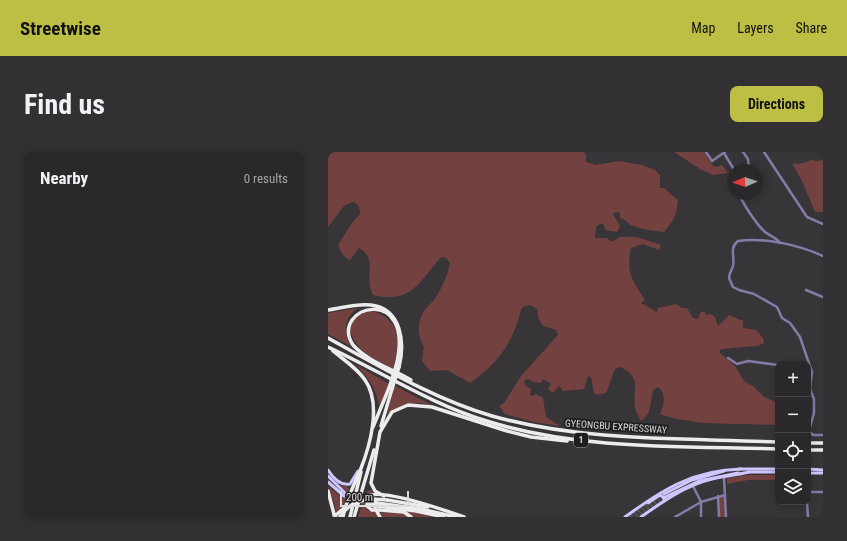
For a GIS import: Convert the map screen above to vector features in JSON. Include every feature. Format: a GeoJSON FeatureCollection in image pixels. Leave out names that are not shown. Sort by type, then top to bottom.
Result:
{"type":"FeatureCollection","features":[{"type":"Feature","properties":{"kind":"highway"},"geometry":{"type":"LineString","coordinates":[[328,310],[367,305],[377,306],[387,312],[396,323],[402,337],[402,353],[398,366],[371,432],[343,517]]}},
{"type":"Feature","properties":{"kind":"highway"},"geometry":{"type":"LineString","coordinates":[[398,366],[400,341],[398,332],[392,320],[384,313],[374,308],[362,309],[355,312],[349,319],[346,328],[349,339],[355,347],[362,353],[435,394]]}},
{"type":"Feature","properties":{"kind":"highway","name":"GYEONGBU EXPRESSWAY"},"geometry":{"type":"LineString","coordinates":[[328,338],[395,375],[435,394],[492,416],[569,432],[775,442]]}},
{"type":"Feature","properties":{"kind":"highway"},"geometry":{"type":"LineString","coordinates":[[328,347],[357,370],[369,386],[374,405],[371,432]]}},
{"type":"Feature","properties":{"kind":"highway","name":"GYEONGBU EXPRESSWAY"},"geometry":{"type":"LineString","coordinates":[[328,347],[406,388],[490,422],[568,439],[614,443],[775,449]]}},
{"type":"Feature","properties":{"kind":"highway"},"geometry":{"type":"LineString","coordinates":[[384,496],[375,491],[371,483],[390,388]]}},
{"type":"Feature","properties":{"kind":"highway"},"geometry":{"type":"LineString","coordinates":[[355,517],[380,432],[392,412],[408,405],[420,404],[432,407],[485,425],[531,437],[614,443]]}},
{"type":"Feature","properties":{"kind":"highway"},"geometry":{"type":"LineString","coordinates":[[811,443],[823,444]]}},
{"type":"Feature","properties":{"kind":"highway"},"geometry":{"type":"LineString","coordinates":[[811,450],[823,450]]}},
{"type":"Feature","properties":{"kind":"highway"},"geometry":{"type":"LineString","coordinates":[[350,517],[356,500],[361,466]]}},
{"type":"Feature","properties":{"kind":"highway"},"geometry":{"type":"LineString","coordinates":[[328,491],[334,515],[342,511],[347,504]]}},
{"type":"Feature","properties":{"kind":"highway"},"geometry":{"type":"LineString","coordinates":[[411,517],[404,512],[372,510],[367,506],[368,496],[384,496],[419,502],[464,517]]}},
{"type":"Feature","properties":{"kind":"highway"},"geometry":{"type":"LineString","coordinates":[[340,517],[348,506],[358,501],[370,498],[445,511]]}},
{"type":"Feature","properties":{"kind":"highway"},"geometry":{"type":"LineString","coordinates":[[369,503],[378,512],[380,517]]}},
{"type":"Feature","properties":{"kind":"highway"},"geometry":{"type":"LineString","coordinates":[[369,503],[444,517]]}},
{"type":"Feature","properties":{"kind":"highway"},"geometry":{"type":"LineString","coordinates":[[369,503],[421,509],[456,517]]}},
{"type":"Feature","properties":{"kind":"main road"},"geometry":{"type":"LineString","coordinates":[[328,470],[340,483],[348,485],[352,482],[361,466]]}},
{"type":"Feature","properties":{"kind":"main road"},"geometry":{"type":"LineString","coordinates":[[741,469],[700,477],[665,495],[709,478],[732,473],[775,472]]}},
{"type":"Feature","properties":{"kind":"main road"},"geometry":{"type":"LineString","coordinates":[[625,517],[655,496],[695,476],[719,470],[775,469]]}},
{"type":"Feature","properties":{"kind":"main road"},"geometry":{"type":"LineString","coordinates":[[811,470],[823,470]]}},
{"type":"Feature","properties":{"kind":"main road"},"geometry":{"type":"LineString","coordinates":[[641,517],[647,515],[662,503],[693,486],[712,479],[724,478],[749,472]]}},
{"type":"Feature","properties":{"kind":"main road"},"geometry":{"type":"LineString","coordinates":[[811,473],[823,473]]}},
{"type":"Feature","properties":{"kind":"main road"},"geometry":{"type":"LineString","coordinates":[[328,476],[344,494],[328,482]]}},
{"type":"Feature","properties":{"kind":"main road"},"geometry":{"type":"LineString","coordinates":[[630,513],[660,496],[663,497],[662,503]]}},
{"type":"Feature","properties":{"kind":"street"},"geometry":{"type":"LineString","coordinates":[[706,152],[712,161],[724,152],[731,164]]}},
{"type":"Feature","properties":{"kind":"street"},"geometry":{"type":"LineString","coordinates":[[743,152],[748,159],[748,164]]}},
{"type":"Feature","properties":{"kind":"street"},"geometry":{"type":"LineString","coordinates":[[764,152],[807,217],[823,224]]}},
{"type":"Feature","properties":{"kind":"street"},"geometry":{"type":"LineString","coordinates":[[744,200],[764,231],[777,238],[780,244]]}},
{"type":"Feature","properties":{"kind":"street"},"geometry":{"type":"LineString","coordinates":[[808,361],[800,337],[790,323],[782,318],[777,307],[754,294],[739,290],[729,282],[729,275],[733,266],[732,253],[737,241],[759,240],[780,244],[823,256]]}},
{"type":"Feature","properties":{"kind":"street"},"geometry":{"type":"LineString","coordinates":[[806,290],[823,297]]}},
{"type":"Feature","properties":{"kind":"street"},"geometry":{"type":"LineString","coordinates":[[728,358],[737,364],[748,361],[775,365]]}},
{"type":"Feature","properties":{"kind":"street"},"geometry":{"type":"LineString","coordinates":[[811,373],[811,384]]}},
{"type":"Feature","properties":{"kind":"street"},"geometry":{"type":"LineString","coordinates":[[811,392],[814,399],[814,411],[808,429],[813,435],[823,435]]}},
{"type":"Feature","properties":{"kind":"street"},"geometry":{"type":"LineString","coordinates":[[724,478],[726,517]]}},
{"type":"Feature","properties":{"kind":"street"},"geometry":{"type":"LineString","coordinates":[[693,486],[701,502],[701,517]]}},
{"type":"Feature","properties":{"kind":"street"},"geometry":{"type":"LineString","coordinates":[[811,492],[823,492]]}},
{"type":"Feature","properties":{"kind":"street"},"geometry":{"type":"LineString","coordinates":[[675,517],[701,502],[725,495]]}},
{"type":"Feature","properties":{"kind":"street"},"geometry":{"type":"LineString","coordinates":[[718,496],[719,517]]}},
{"type":"Feature","properties":{"kind":"street"},"geometry":{"type":"LineString","coordinates":[[807,505],[808,517]]}},
{"type":"Feature","properties":{"kind":"street"},"geometry":{"type":"LineString","coordinates":[[682,512],[682,517]]}},
{"type":"Feature","properties":{"kind":"shaded area"},"geometry":{"type":"Polygon","coordinates":[[[328,152],[584,152],[586,155],[586,162],[596,165],[619,161],[642,165],[655,170],[660,175],[660,188],[664,188],[678,200],[674,218],[664,232],[648,230],[631,225],[624,219],[620,218],[620,213],[616,212],[613,214],[620,226],[617,232],[606,230],[603,224],[600,224],[596,227],[595,238],[607,238],[611,242],[620,237],[637,237],[661,245],[659,250],[643,244],[631,248],[629,264],[631,276],[645,300],[641,303],[657,312],[658,308],[676,304],[682,308],[687,308],[693,318],[698,319],[700,313],[704,311],[706,315],[711,314],[715,317],[718,326],[729,315],[743,321],[743,328],[756,330],[763,338],[764,343],[757,346],[721,349],[719,352],[736,367],[744,381],[753,386],[764,397],[775,402],[775,425],[703,423],[660,414],[663,407],[664,396],[658,387],[653,390],[649,412],[643,420],[640,420],[635,408],[634,380],[628,371],[621,367],[615,369],[606,393],[597,395],[594,393],[591,377],[588,376],[584,389],[563,391],[559,386],[553,393],[548,389],[551,384],[543,379],[541,383],[528,379],[524,381],[526,386],[531,389],[530,394],[532,396],[536,394],[543,398],[546,417],[560,426],[534,422],[505,414],[499,406],[504,403],[521,376],[558,335],[556,330],[543,326],[539,320],[537,309],[530,305],[523,307],[514,333],[503,351],[489,368],[470,383],[447,370],[430,371],[422,361],[424,347],[419,336],[419,323],[424,311],[434,300],[442,287],[450,263],[446,258],[441,257],[420,282],[406,294],[386,297],[373,295],[369,282],[370,263],[365,252],[359,248],[350,260],[344,256],[338,245],[352,223],[360,214],[358,205],[353,202],[344,206],[328,227],[328,152]]]}},
{"type":"Feature","properties":{"kind":"shaded area"},"geometry":{"type":"Polygon","coordinates":[[[674,152],[704,152],[713,166],[717,167],[722,165],[727,173],[713,175],[700,169],[674,152]]]}},
{"type":"Feature","properties":{"kind":"shaded area"},"geometry":{"type":"Polygon","coordinates":[[[812,160],[823,160],[823,212],[815,212],[802,181],[793,165],[794,163],[799,164],[812,160]]]}},
{"type":"Feature","properties":{"kind":"shaded area"},"geometry":{"type":"Polygon","coordinates":[[[358,308],[349,316],[346,326],[347,336],[352,347],[328,334],[328,313],[358,308]]]}},
{"type":"Feature","properties":{"kind":"shaded area"},"geometry":{"type":"Polygon","coordinates":[[[368,310],[379,313],[393,324],[396,332],[397,349],[393,369],[362,351],[354,340],[349,329],[349,324],[353,316],[362,311],[368,310]]]}},
{"type":"Feature","properties":{"kind":"shaded area"},"geometry":{"type":"Polygon","coordinates":[[[355,364],[389,384],[386,394],[379,406],[373,388],[355,364]]]}},
{"type":"Feature","properties":{"kind":"shaded area"},"geometry":{"type":"Polygon","coordinates":[[[395,386],[436,407],[421,403],[405,404],[387,414],[395,386]]]}},
{"type":"Feature","properties":{"kind":"shaded area"},"geometry":{"type":"Polygon","coordinates":[[[748,475],[775,475],[775,480],[748,480],[727,484],[727,478],[748,475]]]}},
{"type":"Feature","properties":{"kind":"shaded area"},"geometry":{"type":"Polygon","coordinates":[[[331,478],[341,486],[347,486],[349,489],[344,504],[336,514],[334,502],[328,486],[343,499],[346,491],[331,478]]]}},
{"type":"Feature","properties":{"kind":"shaded area"},"geometry":{"type":"Polygon","coordinates":[[[371,490],[374,494],[367,496],[365,503],[367,510],[375,512],[379,517],[358,517],[367,491],[371,490]]]}},
{"type":"Feature","properties":{"kind":"shaded area"},"geometry":{"type":"Polygon","coordinates":[[[724,496],[725,517],[720,517],[719,497],[724,496]]]}},
{"type":"Feature","properties":{"kind":"shaded area"},"geometry":{"type":"Polygon","coordinates":[[[406,511],[435,517],[413,517],[406,511]]]}},
{"type":"Feature","properties":{"kind":"shaded area"},"geometry":{"type":"Polygon","coordinates":[[[381,512],[404,513],[410,517],[382,517],[381,512]]]}},
{"type":"Feature","properties":{"kind":"tunnel"},"geometry":{"type":"LineString","coordinates":[[344,496],[368,505]]}},
{"type":"Feature","properties":{"kind":"tunnel"},"geometry":{"type":"LineString","coordinates":[[636,517],[664,497]]}},
{"type":"Feature","properties":{"kind":"tunnel"},"geometry":{"type":"LineString","coordinates":[[630,517],[656,499]]}}]}
